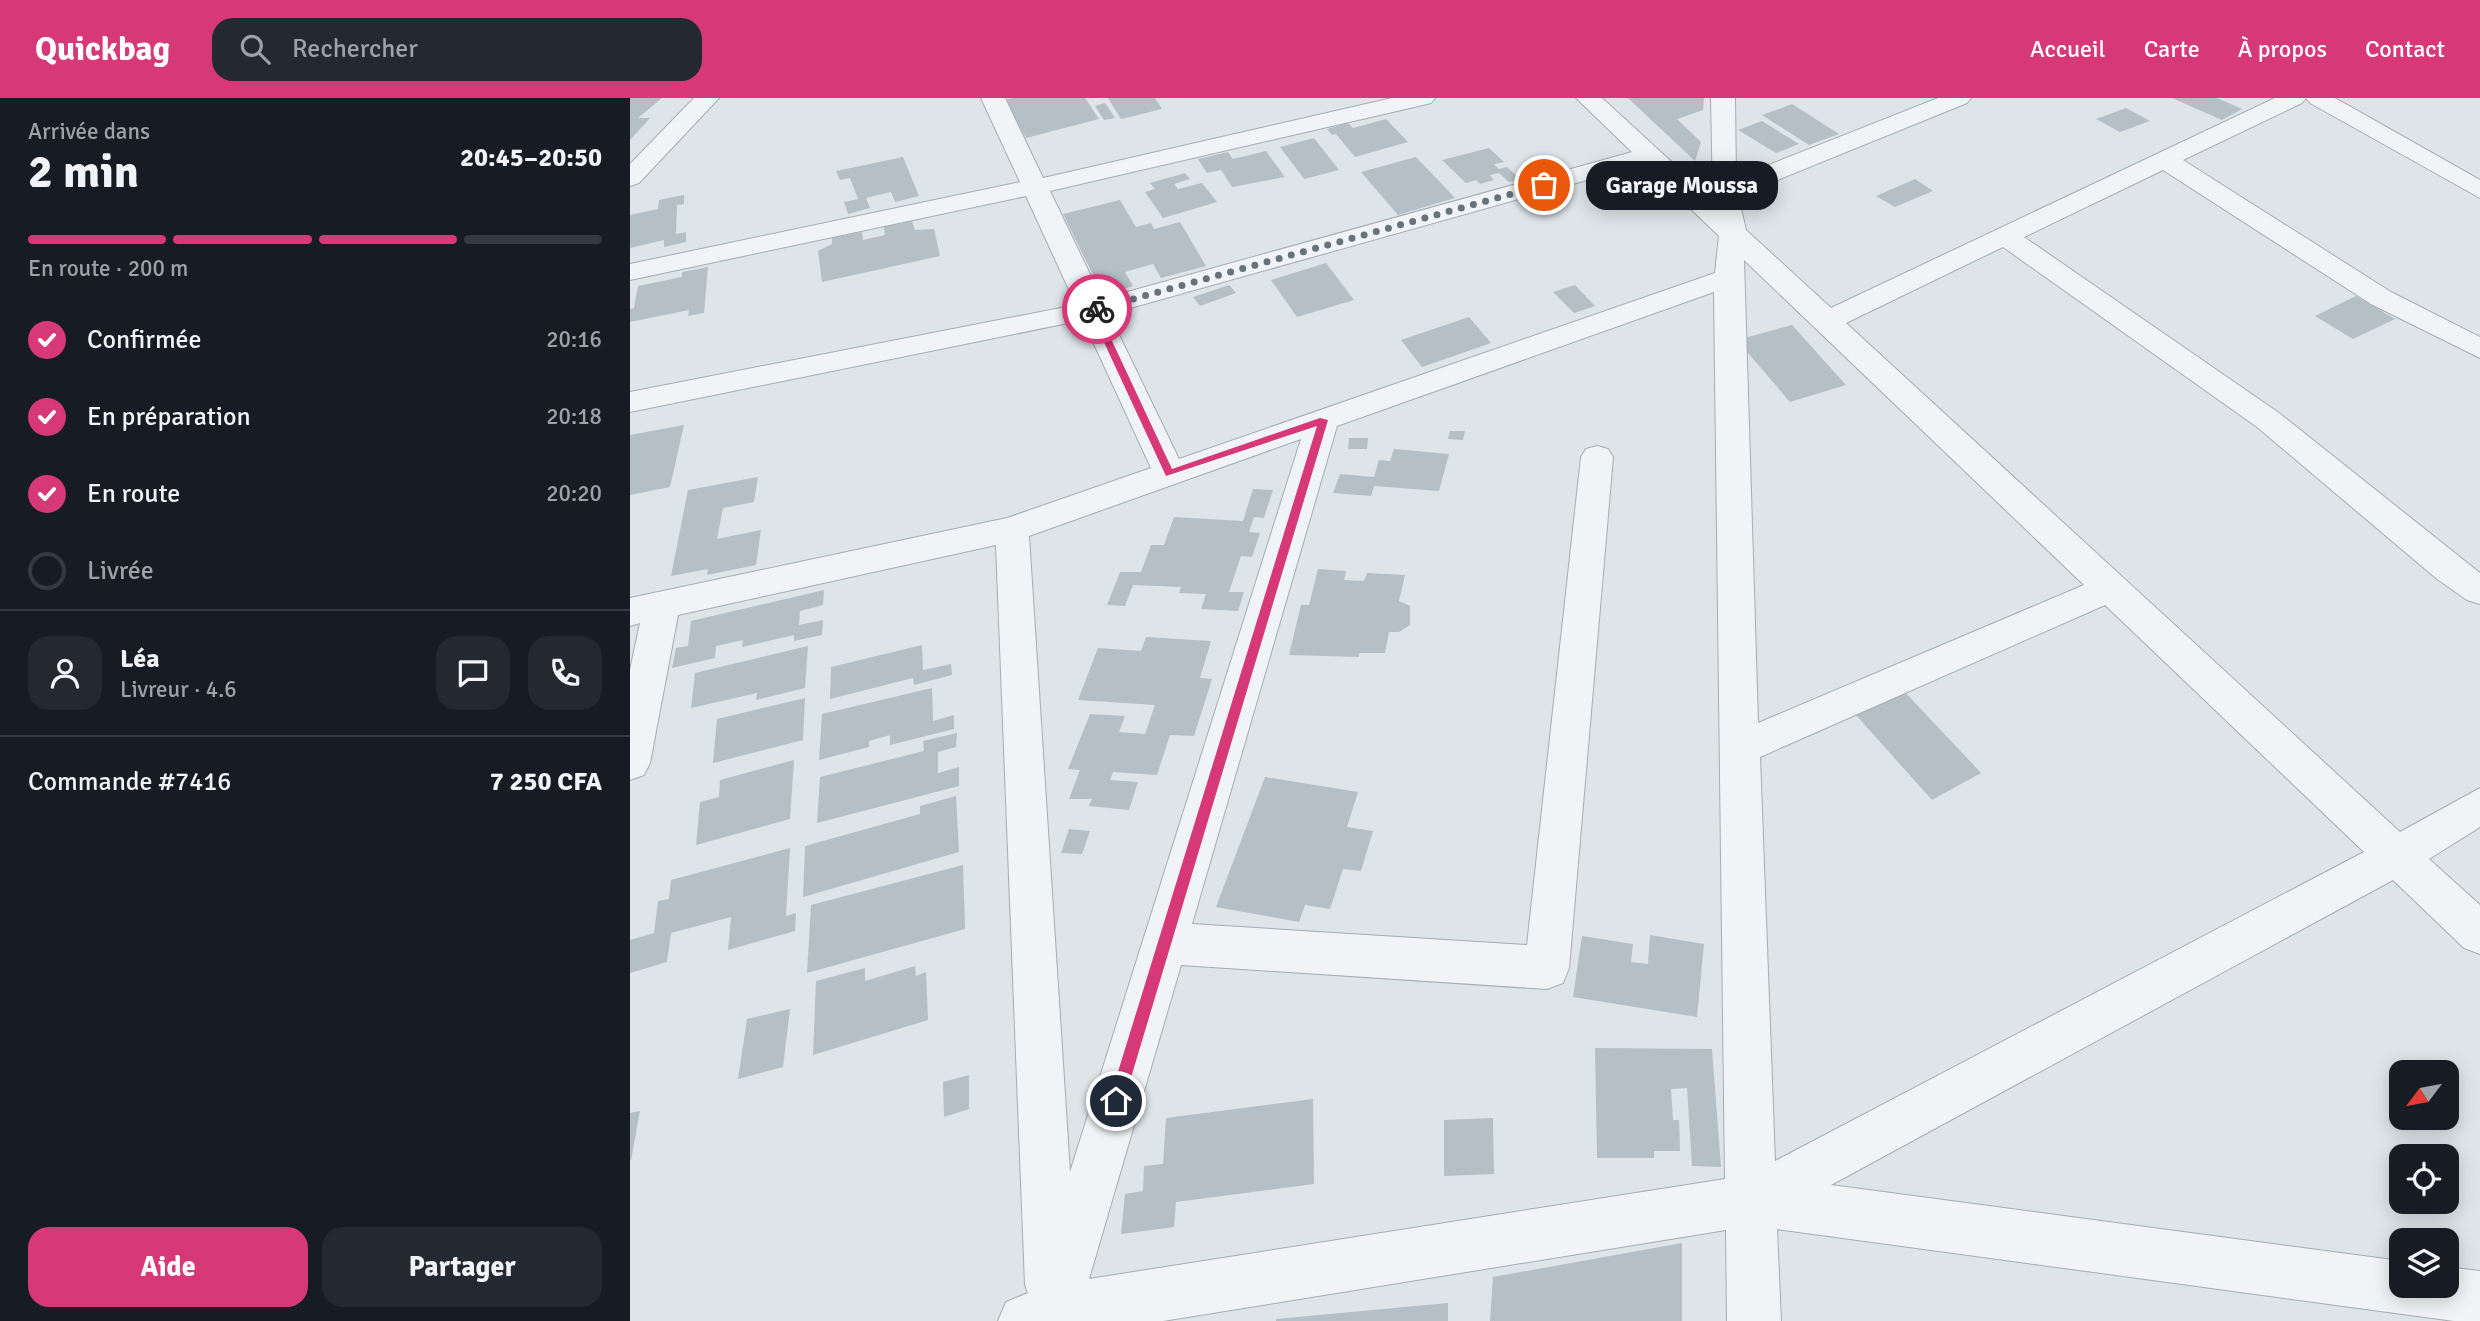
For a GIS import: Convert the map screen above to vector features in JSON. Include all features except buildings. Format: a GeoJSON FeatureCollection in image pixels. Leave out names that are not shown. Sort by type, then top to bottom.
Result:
{"type":"FeatureCollection","features":[{"type":"Feature","properties":{"kind":"street"},"geometry":{"type":"LineString","coordinates":[[630,178],[707,98]]}},
{"type":"Feature","properties":{"kind":"street"},"geometry":{"type":"LineString","coordinates":[[993,98],[1170,474]]}},
{"type":"Feature","properties":{"kind":"street"},"geometry":{"type":"LineString","coordinates":[[630,272],[1035,187],[1423,98]]}},
{"type":"Feature","properties":{"kind":"street"},"geometry":{"type":"LineString","coordinates":[[1588,98],[2480,934]]}},
{"type":"Feature","properties":{"kind":"street"},"geometry":{"type":"LineString","coordinates":[[1723,98],[1724,192],[1732,233],[1728,278],[1755,1321]]}},
{"type":"Feature","properties":{"kind":"street"},"geometry":{"type":"LineString","coordinates":[[1724,192],[1959,98]]}},
{"type":"Feature","properties":{"kind":"street"},"geometry":{"type":"LineString","coordinates":[[1827,321],[2294,98]]}},
{"type":"Feature","properties":{"kind":"street"},"geometry":{"type":"LineString","coordinates":[[2318,98],[2480,190]]}},
{"type":"Feature","properties":{"kind":"street"},"geometry":{"type":"LineString","coordinates":[[630,402],[1093,310],[1650,155]]}},
{"type":"Feature","properties":{"kind":"street"},"geometry":{"type":"LineString","coordinates":[[2165,160],[2381,298],[2480,349]]}},
{"type":"Feature","properties":{"kind":"street"},"geometry":{"type":"LineString","coordinates":[[2005,236],[2268,420],[2449,570],[2480,591]]}},
{"type":"Feature","properties":{"kind":"street"},"geometry":{"type":"LineString","coordinates":[[630,762],[646,608],[1012,529],[1728,278]]}},
{"type":"Feature","properties":{"kind":"street"},"geometry":{"type":"LineString","coordinates":[[1039,1317],[1164,943],[1323,420]]}},
{"type":"Feature","properties":{"kind":"street"},"geometry":{"type":"LineString","coordinates":[[1164,943],[1548,968],[1597,457]]}},
{"type":"Feature","properties":{"kind":"street"},"geometry":{"type":"LineString","coordinates":[[1012,529],[1039,1317]]}},
{"type":"Feature","properties":{"kind":"street"},"geometry":{"type":"LineString","coordinates":[[1740,748],[2111,588]]}},
{"type":"Feature","properties":{"kind":"street"},"geometry":{"type":"LineString","coordinates":[[1752,1200],[2397,856],[2480,806]]}},
{"type":"Feature","properties":{"kind":"street"},"geometry":{"type":"LineString","coordinates":[[1039,1317],[1752,1200],[2480,1298]]}},
{"type":"Feature","properties":{"kind":"way so far"},"geometry":{"type":"LineString","coordinates":[[1097,309],[1544,185]]}},
{"type":"Feature","properties":{"kind":"place","name":"Garage Moussa"},"geometry":{"type":"Point","coordinates":[1544,185]}},
{"type":"Feature","properties":{"kind":"route"},"geometry":{"type":"LineString","coordinates":[[1097,309],[1093,310],[1170,474],[1323,420],[1116,1101]]}}]}
